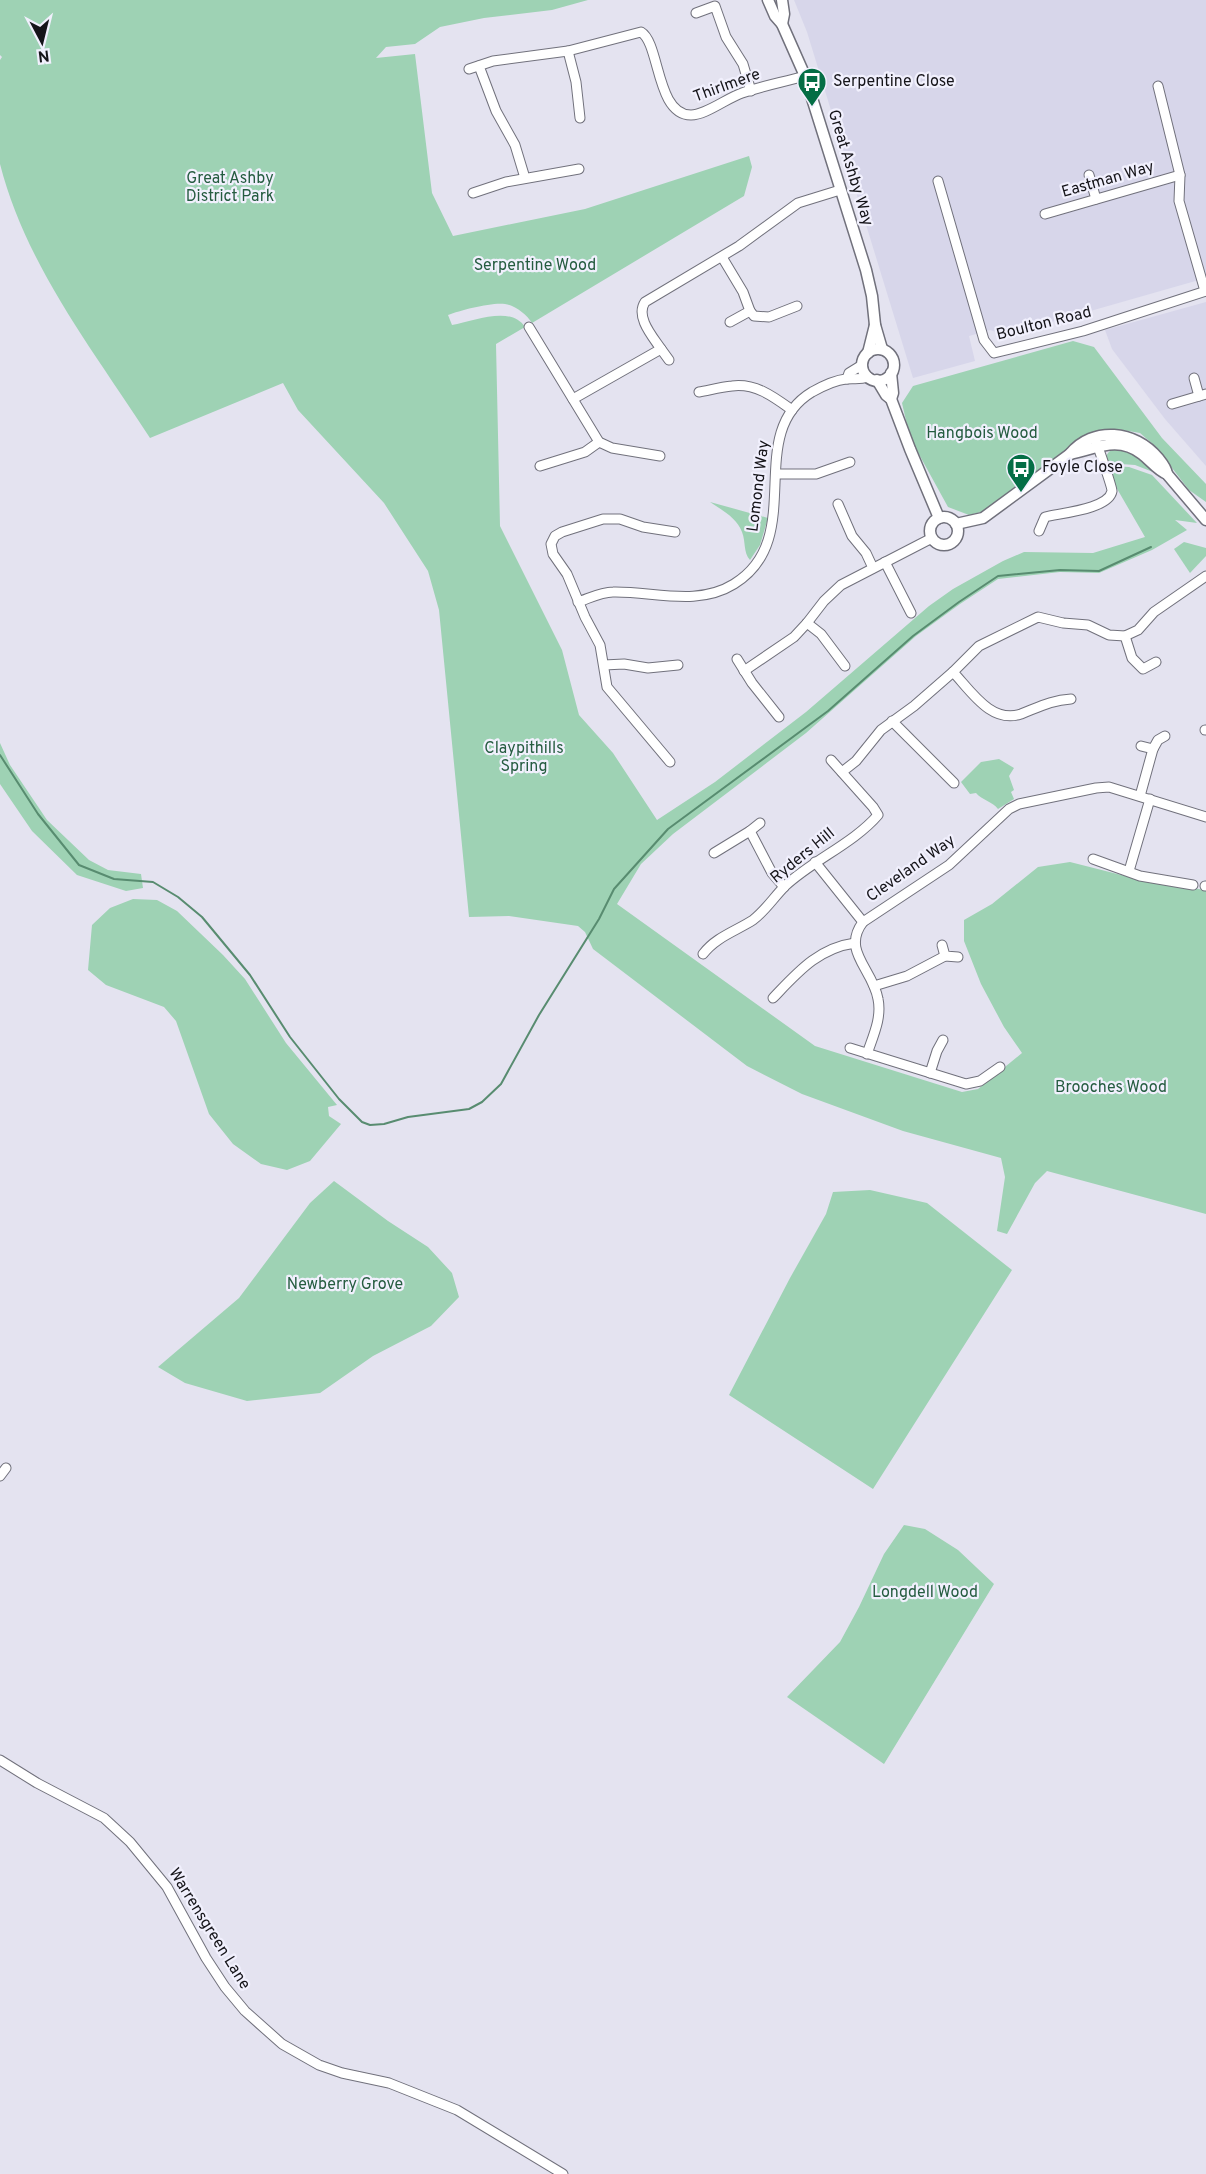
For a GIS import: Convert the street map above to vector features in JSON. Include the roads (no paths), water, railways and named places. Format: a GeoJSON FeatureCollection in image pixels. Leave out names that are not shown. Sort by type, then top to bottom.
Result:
{"type":"FeatureCollection","features":[{"type":"Feature","properties":{"kind":"street","name":"Great Ashby Way"},"geometry":{"type":"LineString","coordinates":[[768,0],[775,16],[782,24],[805,75],[866,270],[875,325],[882,350]]}},
{"type":"Feature","properties":{"kind":"street","name":"Great Ashby Way"},"geometry":{"type":"LineString","coordinates":[[782,0],[784,14],[782,24]]}},
{"type":"Feature","properties":{"kind":"street"},"geometry":{"type":"LineString","coordinates":[[696,13],[715,6],[726,37],[743,64],[751,91]]}},
{"type":"Feature","properties":{"kind":"street","name":"Thirlmere"},"geometry":{"type":"LineString","coordinates":[[469,69],[493,61],[568,51],[636,32],[643,33],[667,95],[676,108],[687,115],[698,113],[751,91],[805,75]]}},
{"type":"Feature","properties":{"kind":"street"},"geometry":{"type":"LineString","coordinates":[[568,51],[576,82],[580,118]]}},
{"type":"Feature","properties":{"kind":"street"},"geometry":{"type":"LineString","coordinates":[[479,66],[496,111],[515,145],[525,178]]}},
{"type":"Feature","properties":{"kind":"street","name":"Eastman Way"},"geometry":{"type":"LineString","coordinates":[[1158,87],[1180,175],[1179,201],[1206,291]]}},
{"type":"Feature","properties":{"kind":"street"},"geometry":{"type":"LineString","coordinates":[[473,193],[496,184],[579,169]]}},
{"type":"Feature","properties":{"kind":"street"},"geometry":{"type":"LineString","coordinates":[[1089,175],[1096,200]]}},
{"type":"Feature","properties":{"kind":"street","name":"Eastman Way"},"geometry":{"type":"LineString","coordinates":[[1045,214],[1180,175]]}},
{"type":"Feature","properties":{"kind":"street","name":"Boulton Road"},"geometry":{"type":"LineString","coordinates":[[938,181],[984,340],[994,353],[1083,331],[1206,291]]}},
{"type":"Feature","properties":{"kind":"street"},"geometry":{"type":"LineString","coordinates":[[669,360],[643,320],[641,311],[643,305],[740,246],[798,203],[840,189]]}},
{"type":"Feature","properties":{"kind":"street"},"geometry":{"type":"LineString","coordinates":[[722,257],[754,316],[764,318],[797,306]]}},
{"type":"Feature","properties":{"kind":"street"},"geometry":{"type":"LineString","coordinates":[[730,322],[750,311]]}},
{"type":"Feature","properties":{"kind":"street","name":"Great Ashby Way"},"geometry":{"type":"LineString","coordinates":[[868,353],[875,325]]}},
{"type":"Feature","properties":{"kind":"street"},"geometry":{"type":"LineString","coordinates":[[529,327],[598,442],[612,448],[660,456]]}},
{"type":"Feature","properties":{"kind":"street"},"geometry":{"type":"LineString","coordinates":[[573,399],[661,349]]}},
{"type":"Feature","properties":{"kind":"street"},"geometry":{"type":"LineString","coordinates":[[873,379],[885,379],[894,367],[893,359],[882,350],[877,349],[864,356],[862,365],[864,372],[891,399],[939,518]]}},
{"type":"Feature","properties":{"kind":"street","name":"Lomond Way"},"geometry":{"type":"LineString","coordinates":[[847,379],[849,373],[862,365]]}},
{"type":"Feature","properties":{"kind":"street"},"geometry":{"type":"LineString","coordinates":[[891,373],[893,393],[891,399]]}},
{"type":"Feature","properties":{"kind":"street"},"geometry":{"type":"LineString","coordinates":[[1172,404],[1202,395],[1194,378]]}},
{"type":"Feature","properties":{"kind":"street","name":"Lomond Way"},"geometry":{"type":"LineString","coordinates":[[578,602],[613,592],[702,596],[722,591],[747,574],[760,558],[771,532],[778,442],[792,410],[811,393],[847,379],[854,381],[873,379]]}},
{"type":"Feature","properties":{"kind":"street"},"geometry":{"type":"LineString","coordinates":[[699,392],[732,386],[749,386],[771,394],[792,410]]}},
{"type":"Feature","properties":{"kind":"street"},"geometry":{"type":"LineString","coordinates":[[932,538],[941,544],[952,542],[957,529],[983,518],[1070,454],[1096,441],[1133,448],[1161,472],[1167,474],[1206,520]]}},
{"type":"Feature","properties":{"kind":"street"},"geometry":{"type":"LineString","coordinates":[[1039,531],[1042,513],[1094,506],[1110,496],[1112,486],[1105,473],[1096,441]]}},
{"type":"Feature","properties":{"kind":"street"},"geometry":{"type":"LineString","coordinates":[[540,466],[585,452],[598,442]]}},
{"type":"Feature","properties":{"kind":"street"},"geometry":{"type":"LineString","coordinates":[[776,474],[816,474],[850,462]]}},
{"type":"Feature","properties":{"kind":"street"},"geometry":{"type":"LineString","coordinates":[[838,504],[852,536],[866,553],[873,568]]}},
{"type":"Feature","properties":{"kind":"street"},"geometry":{"type":"LineString","coordinates":[[932,538],[931,527],[939,518],[949,518],[957,529]]}},
{"type":"Feature","properties":{"kind":"street"},"geometry":{"type":"LineString","coordinates":[[670,762],[610,691],[605,682],[600,645],[578,602],[567,574],[551,549],[553,540],[558,534],[595,520],[620,519],[643,527],[675,532]]}},
{"type":"Feature","properties":{"kind":"street"},"geometry":{"type":"LineString","coordinates":[[744,671],[781,647],[807,623],[824,601],[841,585],[932,538]]}},
{"type":"Feature","properties":{"kind":"street"},"geometry":{"type":"LineString","coordinates":[[885,562],[911,614]]}},
{"type":"Feature","properties":{"kind":"street"},"geometry":{"type":"LineString","coordinates":[[842,772],[856,761],[881,730],[914,706],[979,646],[1038,617],[1063,623],[1088,625],[1109,635],[1125,636],[1137,630],[1154,612],[1206,576]]}},
{"type":"Feature","properties":{"kind":"street"},"geometry":{"type":"LineString","coordinates":[[807,623],[820,634],[845,666]]}},
{"type":"Feature","properties":{"kind":"street"},"geometry":{"type":"LineString","coordinates":[[1125,636],[1132,657],[1143,669],[1156,662]]}},
{"type":"Feature","properties":{"kind":"street"},"geometry":{"type":"LineString","coordinates":[[737,659],[779,717]]}},
{"type":"Feature","properties":{"kind":"street"},"geometry":{"type":"LineString","coordinates":[[604,665],[624,664],[648,668],[678,665]]}},
{"type":"Feature","properties":{"kind":"street"},"geometry":{"type":"LineString","coordinates":[[953,672],[985,706],[999,714],[1018,715],[1044,703],[1071,699]]}},
{"type":"Feature","properties":{"kind":"street"},"geometry":{"type":"LineString","coordinates":[[892,721],[954,783]]}},
{"type":"Feature","properties":{"kind":"street"},"geometry":{"type":"LineString","coordinates":[[1140,796],[1153,749],[1158,740],[1165,736]]}},
{"type":"Feature","properties":{"kind":"street"},"geometry":{"type":"LineString","coordinates":[[1141,746],[1153,749]]}},
{"type":"Feature","properties":{"kind":"street","name":"Ryders Hill"},"geometry":{"type":"LineString","coordinates":[[703,954],[720,938],[762,913],[784,887],[815,862],[871,824],[878,815],[831,760]]}},
{"type":"Feature","properties":{"kind":"street","name":"Cleveland Way"},"geometry":{"type":"LineString","coordinates":[[855,943],[856,931],[863,922],[949,865],[1009,809],[1019,804],[1102,787],[1118,789],[1206,817]]}},
{"type":"Feature","properties":{"kind":"street"},"geometry":{"type":"LineString","coordinates":[[1129,871],[1150,799]]}},
{"type":"Feature","properties":{"kind":"street"},"geometry":{"type":"LineString","coordinates":[[714,853],[760,823]]}},
{"type":"Feature","properties":{"kind":"street"},"geometry":{"type":"LineString","coordinates":[[750,831],[772,873],[784,887]]}},
{"type":"Feature","properties":{"kind":"street"},"geometry":{"type":"LineString","coordinates":[[1094,859],[1158,880],[1193,885]]}},
{"type":"Feature","properties":{"kind":"street","name":"Cleveland Way"},"geometry":{"type":"LineString","coordinates":[[815,862],[863,922]]}},
{"type":"Feature","properties":{"kind":"street"},"geometry":{"type":"LineString","coordinates":[[773,998],[803,967],[821,954],[837,946],[855,943],[878,997],[879,1012],[867,1054]]}},
{"type":"Feature","properties":{"kind":"street"},"geometry":{"type":"LineString","coordinates":[[942,945],[945,956]]}},
{"type":"Feature","properties":{"kind":"street"},"geometry":{"type":"LineString","coordinates":[[874,986],[907,976],[945,956],[958,957]]}},
{"type":"Feature","properties":{"kind":"street"},"geometry":{"type":"LineString","coordinates":[[930,1074],[943,1040]]}},
{"type":"Feature","properties":{"kind":"street"},"geometry":{"type":"LineString","coordinates":[[850,1048],[966,1084],[980,1081],[1000,1067]]}},
{"type":"Feature","properties":{"kind":"street","name":"Warrensgreen Lane"},"geometry":{"type":"LineString","coordinates":[[0,1760],[37,1783],[104,1818],[130,1842],[167,1887],[206,1958],[225,1987],[244,2012],[274,2038],[319,2065],[342,2073],[389,2083],[457,2110],[563,2174]]}},
{"type":"Feature","properties":{"kind":"waterway"},"geometry":{"type":"LineString","coordinates":[[0,755],[38,814],[79,865],[114,879],[153,882],[178,897],[202,917],[250,975],[290,1037],[339,1099],[362,1122],[370,1125],[384,1124],[408,1117],[469,1109],[482,1102],[501,1084],[539,1015],[599,919],[614,889],[668,829],[828,711],[913,636],[998,576],[1060,570],[1099,571],[1151,547]]}},
{"type":"Feature","properties":{"kind":"place","name":"Serpentine Close"},"geometry":{"type":"Point","coordinates":[812,108]}},
{"type":"Feature","properties":{"kind":"place","name":"Foyle Close"},"geometry":{"type":"Point","coordinates":[1021,494]}},
{"type":"Feature","properties":{"kind":"park label","name":"Great Ashby District Park"},"geometry":{"type":"Point","coordinates":[230,188]}},
{"type":"Feature","properties":{"kind":"park label","name":"Serpentine Wood"},"geometry":{"type":"Point","coordinates":[535,266]}},
{"type":"Feature","properties":{"kind":"park label","name":"Hangbois Wood"},"geometry":{"type":"Point","coordinates":[982,434]}},
{"type":"Feature","properties":{"kind":"park label","name":"Claypithills Spring"},"geometry":{"type":"Point","coordinates":[524,758]}},
{"type":"Feature","properties":{"kind":"park label","name":"Brooches Wood"},"geometry":{"type":"Point","coordinates":[1111,1088]}},
{"type":"Feature","properties":{"kind":"park label","name":"Newberry Grove"},"geometry":{"type":"Point","coordinates":[345,1285]}},
{"type":"Feature","properties":{"kind":"park label","name":"Longdell Wood"},"geometry":{"type":"Point","coordinates":[925,1593]}}]}
